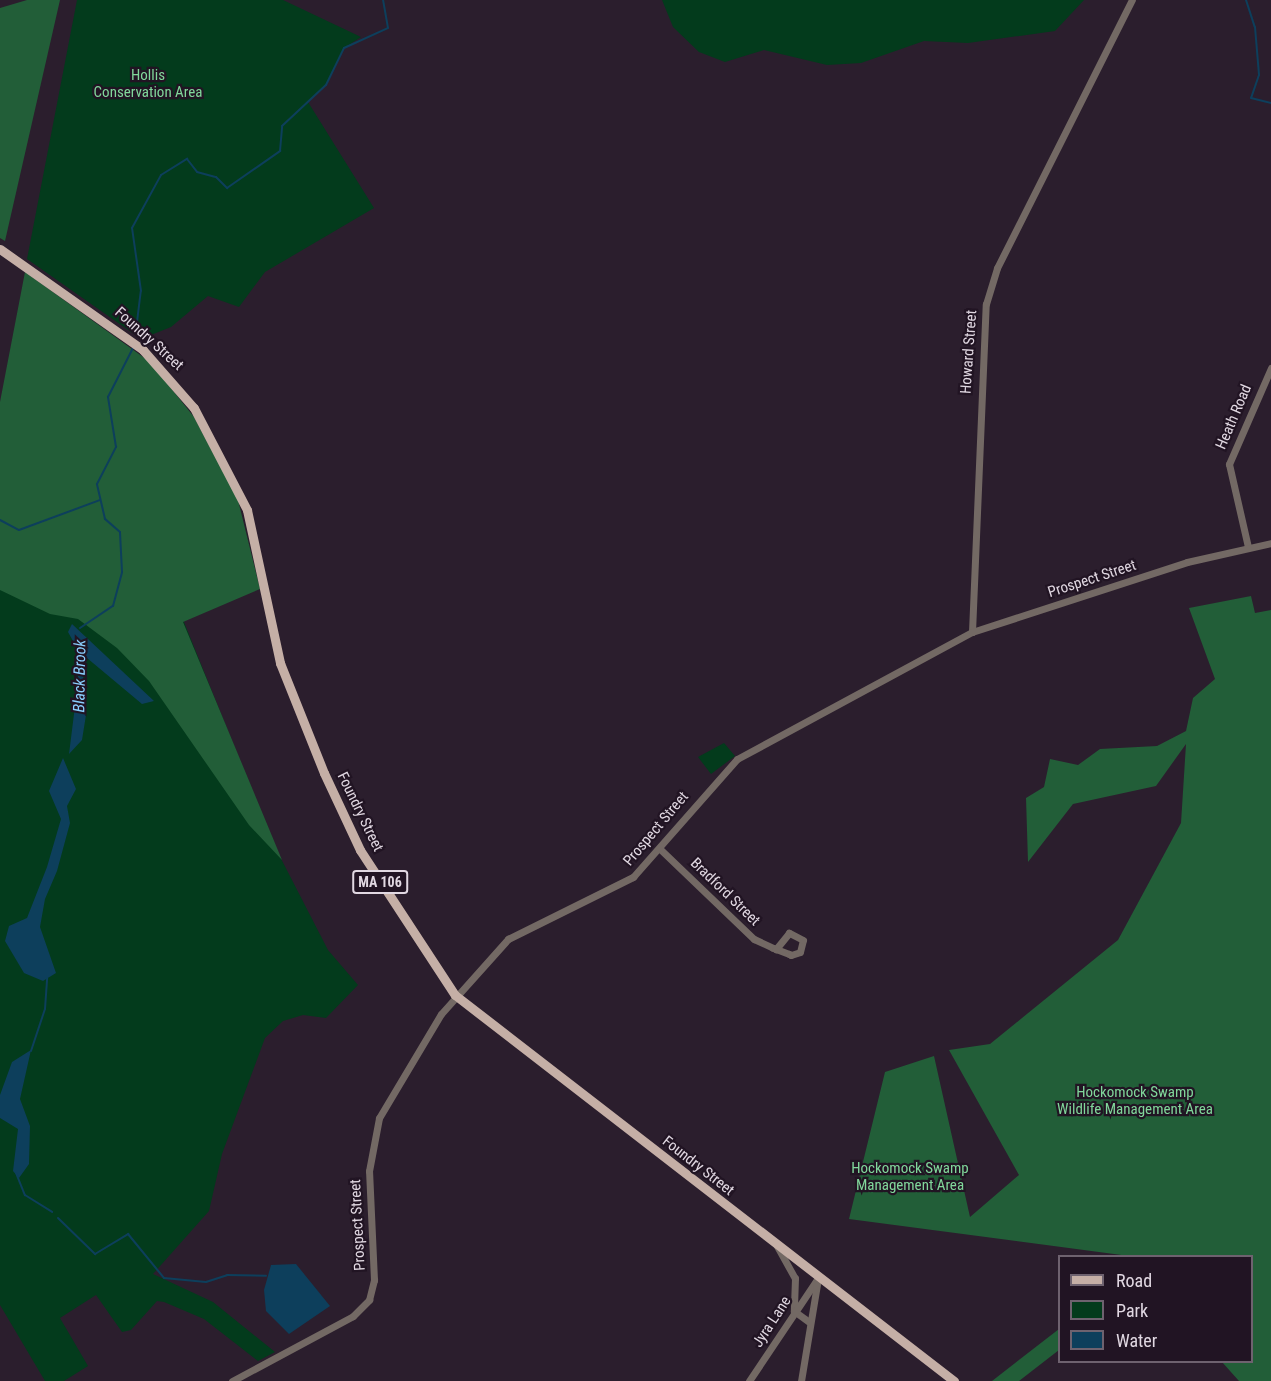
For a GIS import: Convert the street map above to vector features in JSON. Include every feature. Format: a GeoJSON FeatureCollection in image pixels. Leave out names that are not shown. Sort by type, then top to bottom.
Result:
{"type":"FeatureCollection","features":[{"type":"Feature","properties":{"kind":"main road","name":"Foundry Street"},"geometry":{"type":"LineString","coordinates":[[0,249],[143,350],[194,408],[247,510],[280,663],[324,773],[360,850],[455,995],[954,1381]]}},
{"type":"Feature","properties":{"kind":"street","name":"Howard Street"},"geometry":{"type":"LineString","coordinates":[[972,632],[986,304],[997,268],[1132,0]]}},
{"type":"Feature","properties":{"kind":"street","name":"Heath Road"},"geometry":{"type":"LineString","coordinates":[[1248,547],[1229,465],[1271,368]]}},
{"type":"Feature","properties":{"kind":"street","name":"Prospect Street"},"geometry":{"type":"LineString","coordinates":[[232,1381],[353,1316],[369,1300],[374,1280],[369,1171],[375,1128],[393,1089],[455,995],[512,936],[616,889],[660,849],[733,762],[972,632],[1248,547],[1271,543]]}},
{"type":"Feature","properties":{"kind":"street","name":"Bradford Street"},"geometry":{"type":"LineString","coordinates":[[660,849],[743,931],[776,949]]}},
{"type":"Feature","properties":{"kind":"street"},"geometry":{"type":"LineString","coordinates":[[777,1246],[796,1283],[794,1311],[809,1322]]}},
{"type":"Feature","properties":{"kind":"street"},"geometry":{"type":"LineString","coordinates":[[801,1381],[818,1278]]}},
{"type":"Feature","properties":{"kind":"street","name":"Jyra Lane"},"geometry":{"type":"LineString","coordinates":[[750,1381],[794,1311],[818,1278]]}},
{"type":"Feature","properties":{"kind":"green space"},"geometry":{"type":"Polygon","coordinates":[[[27,0],[60,0],[5,241],[0,238],[0,8],[27,0]]]}},
{"type":"Feature","properties":{"kind":"green space","name":"Hollis Conservation Area"},"geometry":{"type":"Polygon","coordinates":[[[77,0],[283,0],[361,37],[344,48],[326,85],[308,102],[374,208],[265,272],[239,307],[208,296],[171,327],[141,339],[27,259],[77,0]]]}},
{"type":"Feature","properties":{"kind":"green space"},"geometry":{"type":"Polygon","coordinates":[[[662,0],[1084,0],[1055,31],[968,43],[924,41],[861,63],[827,65],[764,50],[725,62],[699,52],[673,27],[662,0]]]}},
{"type":"Feature","properties":{"kind":"green space"},"geometry":{"type":"Polygon","coordinates":[[[25,272],[150,362],[194,417],[238,500],[260,589],[183,622],[282,860],[249,825],[149,681],[117,648],[78,619],[50,614],[0,590],[0,402],[25,272]]]}},
{"type":"Feature","properties":{"kind":"green space"},"geometry":{"type":"Polygon","coordinates":[[[0,402],[184,622],[274,845],[328,950],[358,985],[326,1018],[303,1015],[283,1021],[265,1038],[222,1154],[209,1211],[153,1274],[213,1302],[275,1352],[258,1361],[204,1319],[164,1302],[157,1301],[131,1330],[122,1332],[96,1295],[60,1318],[88,1366],[64,1381],[45,1381],[0,1305],[0,402]]]}},
{"type":"Feature","properties":{"kind":"green space","name":"Hockomock Swamp Wildlife Management Area"},"geometry":{"type":"Polygon","coordinates":[[[1251,596],[1255,613],[1271,610],[1271,1381],[1239,1381],[1223,1363],[1253,1363],[1253,1255],[1121,1255],[849,1219],[885,1072],[934,1056],[970,1217],[1019,1175],[949,1050],[990,1044],[1118,940],[1181,823],[1186,744],[1156,786],[1073,804],[1028,862],[1026,798],[1044,787],[1050,759],[1078,765],[1100,749],[1157,746],[1186,731],[1193,698],[1215,679],[1189,608],[1251,596]]]}},
{"type":"Feature","properties":{"kind":"green space"},"geometry":{"type":"Polygon","coordinates":[[[724,743],[735,756],[711,774],[698,757],[724,743]]]}},
{"type":"Feature","properties":{"kind":"green space"},"geometry":{"type":"Polygon","coordinates":[[[1058,1330],[1058,1351],[1019,1381],[992,1381],[1058,1330]]]}},
{"type":"Feature","properties":{"kind":"water"},"geometry":{"type":"Polygon","coordinates":[[[72,624],[154,701],[142,704],[87,658],[81,689],[86,715],[82,740],[69,754],[78,682],[78,650],[68,632],[72,624]]]}},
{"type":"Feature","properties":{"kind":"water"},"geometry":{"type":"Polygon","coordinates":[[[63,758],[76,789],[67,806],[70,823],[57,871],[45,899],[40,927],[56,973],[43,981],[24,973],[5,941],[9,926],[27,918],[47,867],[61,819],[49,791],[63,758]]]}},
{"type":"Feature","properties":{"kind":"water"},"geometry":{"type":"Polygon","coordinates":[[[31,1050],[20,1099],[30,1126],[29,1164],[19,1178],[13,1171],[18,1129],[0,1118],[0,1095],[12,1062],[31,1050]]]}},
{"type":"Feature","properties":{"kind":"water"},"geometry":{"type":"Polygon","coordinates":[[[296,1264],[330,1306],[289,1334],[266,1311],[264,1290],[271,1265],[296,1264]]]}},
{"type":"Feature","properties":{"kind":"waterway","name":"Black Brook"},"geometry":{"type":"LineString","coordinates":[[136,330],[141,291],[132,228],[161,175],[187,159],[197,172],[216,177],[227,188],[280,151],[282,126],[326,85],[344,48],[388,28],[383,0]]}},
{"type":"Feature","properties":{"kind":"waterway"},"geometry":{"type":"LineString","coordinates":[[1246,0],[1255,27],[1259,75],[1251,98],[1271,103]]}},
{"type":"Feature","properties":{"kind":"waterway","name":"Black Brook"},"geometry":{"type":"LineString","coordinates":[[80,628],[113,606],[122,572],[120,532],[105,519],[97,484],[116,447],[108,397],[133,348]]}},
{"type":"Feature","properties":{"kind":"waterway"},"geometry":{"type":"LineString","coordinates":[[0,520],[19,530],[100,500]]}},
{"type":"Feature","properties":{"kind":"waterway","name":"Black Brook"},"geometry":{"type":"LineString","coordinates":[[31,1051],[45,1009],[47,978]]}},
{"type":"Feature","properties":{"kind":"waterway"},"geometry":{"type":"LineString","coordinates":[[16,1173],[25,1195],[52,1212]]}},
{"type":"Feature","properties":{"kind":"waterway"},"geometry":{"type":"LineString","coordinates":[[58,1218],[95,1254],[128,1234],[164,1278],[206,1282],[227,1275],[266,1276]]}},
{"type":"Feature","properties":{"kind":"park label","name":"Hockomock Swamp Management Area"},"geometry":{"type":"Point","coordinates":[910,1176]}}]}
